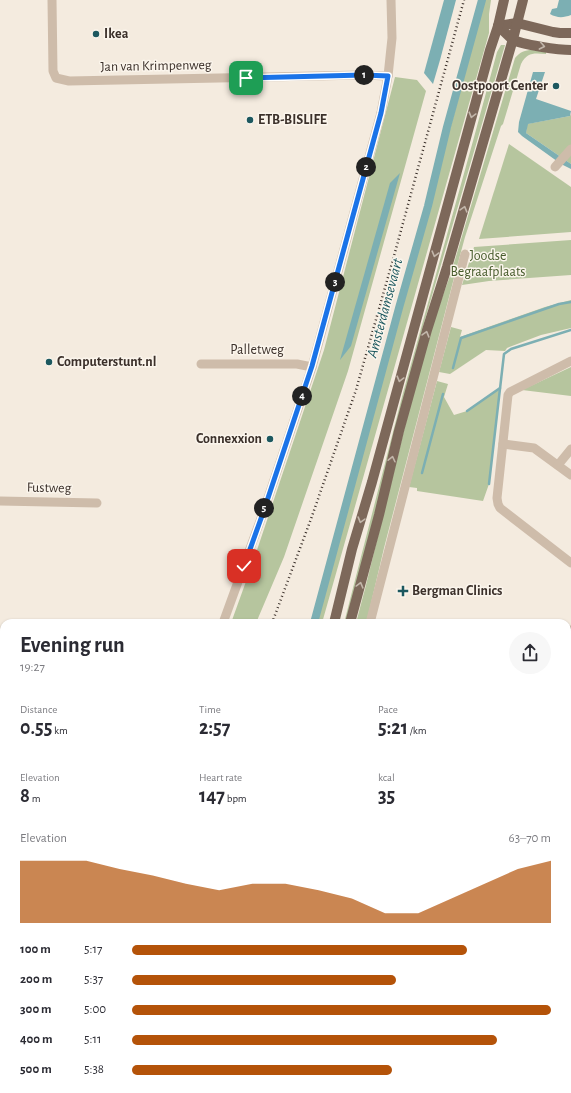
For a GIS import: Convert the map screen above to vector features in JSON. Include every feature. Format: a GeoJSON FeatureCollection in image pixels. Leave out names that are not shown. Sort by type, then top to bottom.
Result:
{"type":"FeatureCollection","features":[{"type":"Feature","properties":{"kind":"main road"},"geometry":{"type":"LineString","coordinates":[[335,619],[352,549],[372,482],[504,0]]}},
{"type":"Feature","properties":{"kind":"main road"},"geometry":{"type":"LineString","coordinates":[[351,619],[379,515],[399,431],[427,330],[447,267],[523,0]]}},
{"type":"Feature","properties":{"kind":"main road"},"geometry":{"type":"LineString","coordinates":[[498,26],[517,23],[553,32],[571,33]]}},
{"type":"Feature","properties":{"kind":"main road"},"geometry":{"type":"LineString","coordinates":[[498,26],[513,39],[552,48],[571,50]]}},
{"type":"Feature","properties":{"kind":"street","name":"Jan van Krimpenweg"},"geometry":{"type":"LineString","coordinates":[[52,0],[53,71],[56,78],[69,82],[364,75],[388,76]]}},
{"type":"Feature","properties":{"kind":"street"},"geometry":{"type":"LineString","coordinates":[[224,619],[263,513],[312,366],[381,113],[388,76],[392,38],[391,0]]}},
{"type":"Feature","properties":{"kind":"street"},"geometry":{"type":"LineString","coordinates":[[557,166],[568,153]]}},
{"type":"Feature","properties":{"kind":"street"},"geometry":{"type":"LineString","coordinates":[[370,619],[465,254]]}},
{"type":"Feature","properties":{"kind":"street"},"geometry":{"type":"LineString","coordinates":[[571,361],[510,392],[508,395],[497,498],[500,508],[571,563]]}},
{"type":"Feature","properties":{"kind":"street","name":"Palletweg"},"geometry":{"type":"LineString","coordinates":[[201,364],[297,364],[312,366]]}},
{"type":"Feature","properties":{"kind":"street"},"geometry":{"type":"LineString","coordinates":[[503,444],[534,448],[558,464],[571,475]]}},
{"type":"Feature","properties":{"kind":"street"},"geometry":{"type":"LineString","coordinates":[[558,464],[571,449]]}},
{"type":"Feature","properties":{"kind":"street","name":"Fustweg"},"geometry":{"type":"LineString","coordinates":[[0,501],[96,503]]}},
{"type":"Feature","properties":{"kind":"green space"},"geometry":{"type":"Polygon","coordinates":[[[485,0],[491,0],[489,33],[323,619],[315,619],[485,0]]]}},
{"type":"Feature","properties":{"kind":"green space"},"geometry":{"type":"Polygon","coordinates":[[[501,45],[505,45],[422,330],[348,619],[345,619],[403,393],[497,52],[501,45]]]}},
{"type":"Feature","properties":{"kind":"green space"},"geometry":{"type":"Polygon","coordinates":[[[527,50],[546,52],[546,54],[538,53],[528,55],[521,64],[503,124],[501,126],[465,237],[384,548],[368,619],[357,619],[409,410],[432,326],[451,273],[515,58],[527,50]]]}},
{"type":"Feature","properties":{"kind":"green space"},"geometry":{"type":"Polygon","coordinates":[[[395,77],[417,80],[426,91],[348,371],[284,557],[258,619],[232,619],[324,350],[395,77]]]}},
{"type":"Feature","properties":{"kind":"green space"},"geometry":{"type":"Polygon","coordinates":[[[571,114],[571,164],[526,133],[527,124],[570,116],[571,114]]]}},
{"type":"Feature","properties":{"kind":"green space"},"geometry":{"type":"Polygon","coordinates":[[[509,144],[571,187],[571,232],[479,239],[509,144]]]}},
{"type":"Feature","properties":{"kind":"green space","name":"Joodse Begraafplaats"},"geometry":{"type":"Polygon","coordinates":[[[571,240],[571,275],[489,281],[462,285],[474,247],[571,240]]]}},
{"type":"Feature","properties":{"kind":"green space"},"geometry":{"type":"Polygon","coordinates":[[[571,300],[571,328],[541,335],[507,348],[505,351],[486,350],[450,374],[439,372],[451,327],[462,330],[460,337],[545,307],[571,300]]]}},
{"type":"Feature","properties":{"kind":"green space"},"geometry":{"type":"Polygon","coordinates":[[[571,367],[571,396],[522,390],[571,367]]]}},
{"type":"Feature","properties":{"kind":"green space"},"geometry":{"type":"Polygon","coordinates":[[[437,381],[448,384],[444,397],[454,415],[467,411],[500,388],[489,484],[483,501],[417,491],[417,488],[409,487],[437,381]]]}},
{"type":"Feature","properties":{"kind":"water"},"geometry":{"type":"Polygon","coordinates":[[[444,0],[456,0],[433,84],[424,73],[444,0]]]}},
{"type":"Feature","properties":{"kind":"water"},"geometry":{"type":"Polygon","coordinates":[[[559,0],[571,0],[571,15],[560,17],[550,14],[552,9],[557,8],[559,0]]]}},
{"type":"Feature","properties":{"kind":"water"},"geometry":{"type":"Polygon","coordinates":[[[533,72],[545,72],[536,99],[571,111],[570,116],[528,124],[526,133],[571,164],[571,169],[561,164],[518,132],[519,122],[533,72]]]}},
{"type":"Feature","properties":{"kind":"water"},"geometry":{"type":"Polygon","coordinates":[[[400,173],[351,346],[340,360],[390,183],[400,173]]]}},
{"type":"Feature","properties":{"kind":"waterway","name":"Amsterdamsevaart"},"geometry":{"type":"LineString","coordinates":[[315,619],[428,206],[447,127],[482,0]]}},
{"type":"Feature","properties":{"kind":"waterway"},"geometry":{"type":"LineString","coordinates":[[453,368],[461,338],[559,304],[571,302]]}},
{"type":"Feature","properties":{"kind":"waterway"},"geometry":{"type":"LineString","coordinates":[[489,484],[504,354],[511,349],[571,330]]}},
{"type":"Feature","properties":{"kind":"waterway"},"geometry":{"type":"LineString","coordinates":[[467,411],[500,388]]}},
{"type":"Feature","properties":{"kind":"waterway"},"geometry":{"type":"LineString","coordinates":[[422,473],[443,394]]}},
{"type":"Feature","properties":{"kind":"railway"},"geometry":{"type":"LineString","coordinates":[[274,619],[311,519],[356,390],[464,0]]}},
{"type":"Feature","properties":{"kind":"place","name":"Ikea"},"geometry":{"type":"Point","coordinates":[96,34]}},
{"type":"Feature","properties":{"kind":"place","name":"Oostpoort Center"},"geometry":{"type":"Point","coordinates":[556,86]}},
{"type":"Feature","properties":{"kind":"place","name":"ETB-BISLIFE"},"geometry":{"type":"Point","coordinates":[250,120]}},
{"type":"Feature","properties":{"kind":"place","name":"Computerstunt.nl"},"geometry":{"type":"Point","coordinates":[49,362]}},
{"type":"Feature","properties":{"kind":"place","name":"Connexxion"},"geometry":{"type":"Point","coordinates":[270,439]}},
{"type":"Feature","properties":{"kind":"place","name":"Bergman Clinics"},"geometry":{"type":"Point","coordinates":[403,591]}},
{"type":"Feature","properties":{"kind":"route"},"geometry":{"type":"LineString","coordinates":[[244,566],[312,366],[381,113],[388,76],[364,75],[246,78]]}}]}
